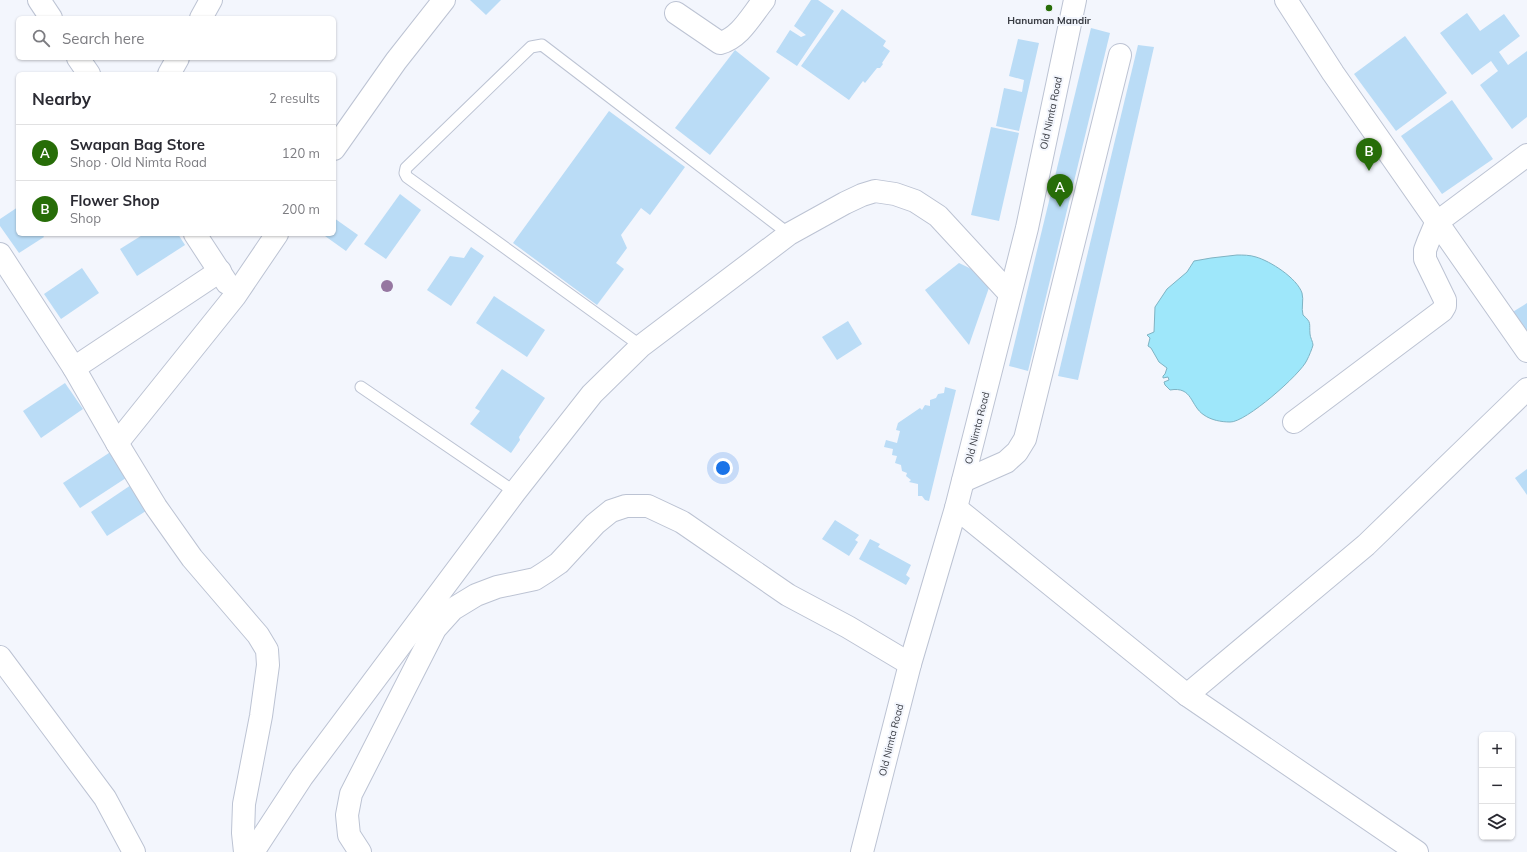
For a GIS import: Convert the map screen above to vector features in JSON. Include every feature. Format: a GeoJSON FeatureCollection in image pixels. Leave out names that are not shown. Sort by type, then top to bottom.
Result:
{"type":"FeatureCollection","features":[{"type":"Feature","properties":{"kind":"street"},"geometry":{"type":"LineString","coordinates":[[39,0],[50,16]]}},
{"type":"Feature","properties":{"kind":"street"},"geometry":{"type":"LineString","coordinates":[[202,16],[211,0]]}},
{"type":"Feature","properties":{"kind":"street"},"geometry":{"type":"LineString","coordinates":[[336,146],[396,61],[444,0]]}},
{"type":"Feature","properties":{"kind":"street"},"geometry":{"type":"LineString","coordinates":[[676,12],[720,43],[728,41],[736,35],[764,0]]}},
{"type":"Feature","properties":{"kind":"street","name":"Old Nimta Road"},"geometry":{"type":"LineString","coordinates":[[862,852],[910,664],[956,508],[1027,228],[1075,0]]}},
{"type":"Feature","properties":{"kind":"street"},"geometry":{"type":"LineString","coordinates":[[1286,0],[1332,73],[1527,351]]}},
{"type":"Feature","properties":{"kind":"street"},"geometry":{"type":"LineString","coordinates":[[963,481],[1006,462],[1017,452],[1025,439],[1120,55]]}},
{"type":"Feature","properties":{"kind":"street"},"geometry":{"type":"LineString","coordinates":[[79,60],[88,72]]}},
{"type":"Feature","properties":{"kind":"street"},"geometry":{"type":"LineString","coordinates":[[170,72],[177,60]]}},
{"type":"Feature","properties":{"kind":"street"},"geometry":{"type":"LineString","coordinates":[[1294,422],[1442,311],[1445,306],[1445,300],[1425,258],[1425,250],[1436,223],[1527,155]]}},
{"type":"Feature","properties":{"kind":"street"},"geometry":{"type":"LineString","coordinates":[[253,852],[302,777],[515,492],[592,394],[641,346],[789,234],[862,195],[875,191],[895,194],[915,201],[938,216],[1010,294]]}},
{"type":"Feature","properties":{"kind":"street"},"geometry":{"type":"LineString","coordinates":[[196,236],[235,296]]}},
{"type":"Feature","properties":{"kind":"street"},"geometry":{"type":"LineString","coordinates":[[117,443],[235,296],[275,236]]}},
{"type":"Feature","properties":{"kind":"street"},"geometry":{"type":"LineString","coordinates":[[0,254],[74,368],[156,507],[192,558],[258,635],[267,650],[268,665],[261,716],[244,804],[243,833],[245,852]]}},
{"type":"Feature","properties":{"kind":"street"},"geometry":{"type":"LineString","coordinates":[[74,368],[220,271]]}},
{"type":"Feature","properties":{"kind":"street"},"geometry":{"type":"LineString","coordinates":[[1187,695],[1366,545],[1527,389]]}},
{"type":"Feature","properties":{"kind":"street"},"geometry":{"type":"LineString","coordinates":[[360,852],[349,835],[347,816],[351,794],[435,629],[453,609],[476,595],[497,587],[535,579],[559,563],[595,524],[611,512],[626,506],[648,506],[682,522],[788,595],[848,627],[910,664]]}},
{"type":"Feature","properties":{"kind":"street"},"geometry":{"type":"LineString","coordinates":[[956,508],[1187,695],[1417,852]]}},
{"type":"Feature","properties":{"kind":"street"},"geometry":{"type":"LineString","coordinates":[[0,657],[105,798],[134,852]]}},
{"type":"Feature","properties":{"kind":"lane"},"geometry":{"type":"LineString","coordinates":[[641,346],[407,177],[405,173],[406,168],[531,47],[542,45],[789,234]]}},
{"type":"Feature","properties":{"kind":"lane"},"geometry":{"type":"LineString","coordinates":[[360,386],[515,492]]}},
{"type":"Feature","properties":{"kind":"water"},"geometry":{"type":"Polygon","coordinates":[[[1237,255],[1251,256],[1262,259],[1275,266],[1295,282],[1302,293],[1303,315],[1310,323],[1310,335],[1313,345],[1303,367],[1272,397],[1248,415],[1237,420],[1227,422],[1207,417],[1199,411],[1187,394],[1183,391],[1170,390],[1165,385],[1164,382],[1169,380],[1168,377],[1163,378],[1167,368],[1159,362],[1151,348],[1148,346],[1150,338],[1147,335],[1154,332],[1155,307],[1167,289],[1187,272],[1194,261],[1237,255]]]}},
{"type":"Feature","properties":{"kind":"building"},"geometry":{"type":"Polygon","coordinates":[[[470,0],[501,0],[486,15],[470,0]]]}},
{"type":"Feature","properties":{"kind":"building"},"geometry":{"type":"Polygon","coordinates":[[[811,0],[818,0],[834,11],[797,66],[776,52],[790,30],[801,37],[806,35],[794,26],[811,0]]]}},
{"type":"Feature","properties":{"kind":"building"},"geometry":{"type":"Polygon","coordinates":[[[842,9],[886,41],[883,46],[890,51],[880,68],[877,68],[865,83],[863,81],[849,100],[801,66],[842,9]]]}},
{"type":"Feature","properties":{"kind":"building"},"geometry":{"type":"Polygon","coordinates":[[[1467,13],[1480,31],[1504,14],[1520,36],[1499,52],[1508,65],[1527,51],[1527,117],[1512,129],[1480,85],[1498,71],[1491,61],[1472,75],[1440,33],[1467,13]]]}},
{"type":"Feature","properties":{"kind":"building"},"geometry":{"type":"Polygon","coordinates":[[[1091,28],[1110,33],[1028,371],[1009,366],[1091,28]]]}},
{"type":"Feature","properties":{"kind":"building"},"geometry":{"type":"Polygon","coordinates":[[[1405,36],[1447,93],[1396,131],[1354,74],[1405,36]]]}},
{"type":"Feature","properties":{"kind":"building"},"geometry":{"type":"Polygon","coordinates":[[[1018,39],[1039,43],[1019,131],[996,126],[1004,88],[1022,92],[1024,80],[1009,76],[1018,39]]]}},
{"type":"Feature","properties":{"kind":"building"},"geometry":{"type":"Polygon","coordinates":[[[1138,45],[1154,47],[1078,380],[1058,376],[1138,45]]]}},
{"type":"Feature","properties":{"kind":"building"},"geometry":{"type":"Polygon","coordinates":[[[735,50],[770,78],[710,155],[675,128],[735,50]]]}},
{"type":"Feature","properties":{"kind":"building"},"geometry":{"type":"Polygon","coordinates":[[[1452,100],[1493,159],[1442,194],[1401,136],[1452,100]]]}},
{"type":"Feature","properties":{"kind":"building"},"geometry":{"type":"Polygon","coordinates":[[[609,111],[685,167],[650,215],[641,208],[621,235],[627,248],[616,263],[624,269],[597,305],[513,243],[609,111]]]}},
{"type":"Feature","properties":{"kind":"building"},"geometry":{"type":"Polygon","coordinates":[[[991,127],[1019,133],[999,221],[971,215],[991,127]]]}},
{"type":"Feature","properties":{"kind":"building"},"geometry":{"type":"Polygon","coordinates":[[[400,194],[421,210],[386,259],[364,244],[400,194]]]}},
{"type":"Feature","properties":{"kind":"building"},"geometry":{"type":"Polygon","coordinates":[[[16,208],[16,236],[44,237],[19,253],[0,226],[0,219],[16,208]]]}},
{"type":"Feature","properties":{"kind":"building"},"geometry":{"type":"Polygon","coordinates":[[[336,219],[358,235],[346,251],[325,236],[336,236],[336,219]]]}},
{"type":"Feature","properties":{"kind":"building"},"geometry":{"type":"Polygon","coordinates":[[[141,236],[179,236],[185,245],[137,276],[120,249],[141,236]]]}},
{"type":"Feature","properties":{"kind":"building"},"geometry":{"type":"Polygon","coordinates":[[[471,247],[484,256],[451,306],[427,290],[450,256],[464,258],[471,247]]]}},
{"type":"Feature","properties":{"kind":"building"},"geometry":{"type":"Polygon","coordinates":[[[959,263],[992,279],[969,345],[925,290],[959,263]]]}},
{"type":"Feature","properties":{"kind":"building"},"geometry":{"type":"Polygon","coordinates":[[[82,268],[99,293],[61,319],[44,294],[82,268]]]}},
{"type":"Feature","properties":{"kind":"building"},"geometry":{"type":"Polygon","coordinates":[[[494,296],[545,330],[527,357],[476,323],[494,296]]]}},
{"type":"Feature","properties":{"kind":"building"},"geometry":{"type":"Polygon","coordinates":[[[1527,303],[1527,340],[1511,313],[1527,303]]]}},
{"type":"Feature","properties":{"kind":"building"},"geometry":{"type":"Polygon","coordinates":[[[848,321],[862,344],[837,360],[822,337],[848,321]]]}},
{"type":"Feature","properties":{"kind":"building"},"geometry":{"type":"Polygon","coordinates":[[[502,369],[545,398],[519,437],[520,440],[511,453],[470,424],[480,411],[475,408],[502,369]]]}},
{"type":"Feature","properties":{"kind":"building"},"geometry":{"type":"Polygon","coordinates":[[[65,383],[83,409],[41,438],[23,411],[65,383]]]}},
{"type":"Feature","properties":{"kind":"building"},"geometry":{"type":"Polygon","coordinates":[[[945,387],[956,390],[929,501],[925,500],[922,496],[918,496],[918,484],[909,482],[911,480],[906,476],[907,473],[902,471],[901,465],[895,463],[897,456],[892,455],[893,449],[884,447],[886,440],[897,443],[900,431],[896,430],[898,423],[920,408],[922,410],[925,405],[930,406],[930,400],[936,398],[938,394],[944,393],[945,387]]]}},
{"type":"Feature","properties":{"kind":"building"},"geometry":{"type":"Polygon","coordinates":[[[112,451],[129,476],[80,508],[63,483],[112,451]]]}},
{"type":"Feature","properties":{"kind":"building"},"geometry":{"type":"Polygon","coordinates":[[[1527,469],[1527,495],[1515,478],[1527,469]]]}},
{"type":"Feature","properties":{"kind":"building"},"geometry":{"type":"Polygon","coordinates":[[[131,485],[149,509],[107,536],[91,512],[131,485]]]}},
{"type":"Feature","properties":{"kind":"building"},"geometry":{"type":"Polygon","coordinates":[[[835,520],[859,535],[855,540],[858,542],[849,556],[822,539],[835,520]]]}},
{"type":"Feature","properties":{"kind":"building"},"geometry":{"type":"Polygon","coordinates":[[[870,539],[880,544],[878,547],[911,565],[906,575],[910,578],[906,585],[859,559],[870,539]]]}},
{"type":"Feature","properties":{"kind":"place","name":"Hanuman Mandir"},"geometry":{"type":"Point","coordinates":[1049,8]}},
{"type":"Feature","properties":{"kind":"place","name":"Flower Shop"},"geometry":{"type":"Point","coordinates":[1369,171]}},
{"type":"Feature","properties":{"kind":"place","name":"Swapan Bag Store"},"geometry":{"type":"Point","coordinates":[1060,207]}}]}
